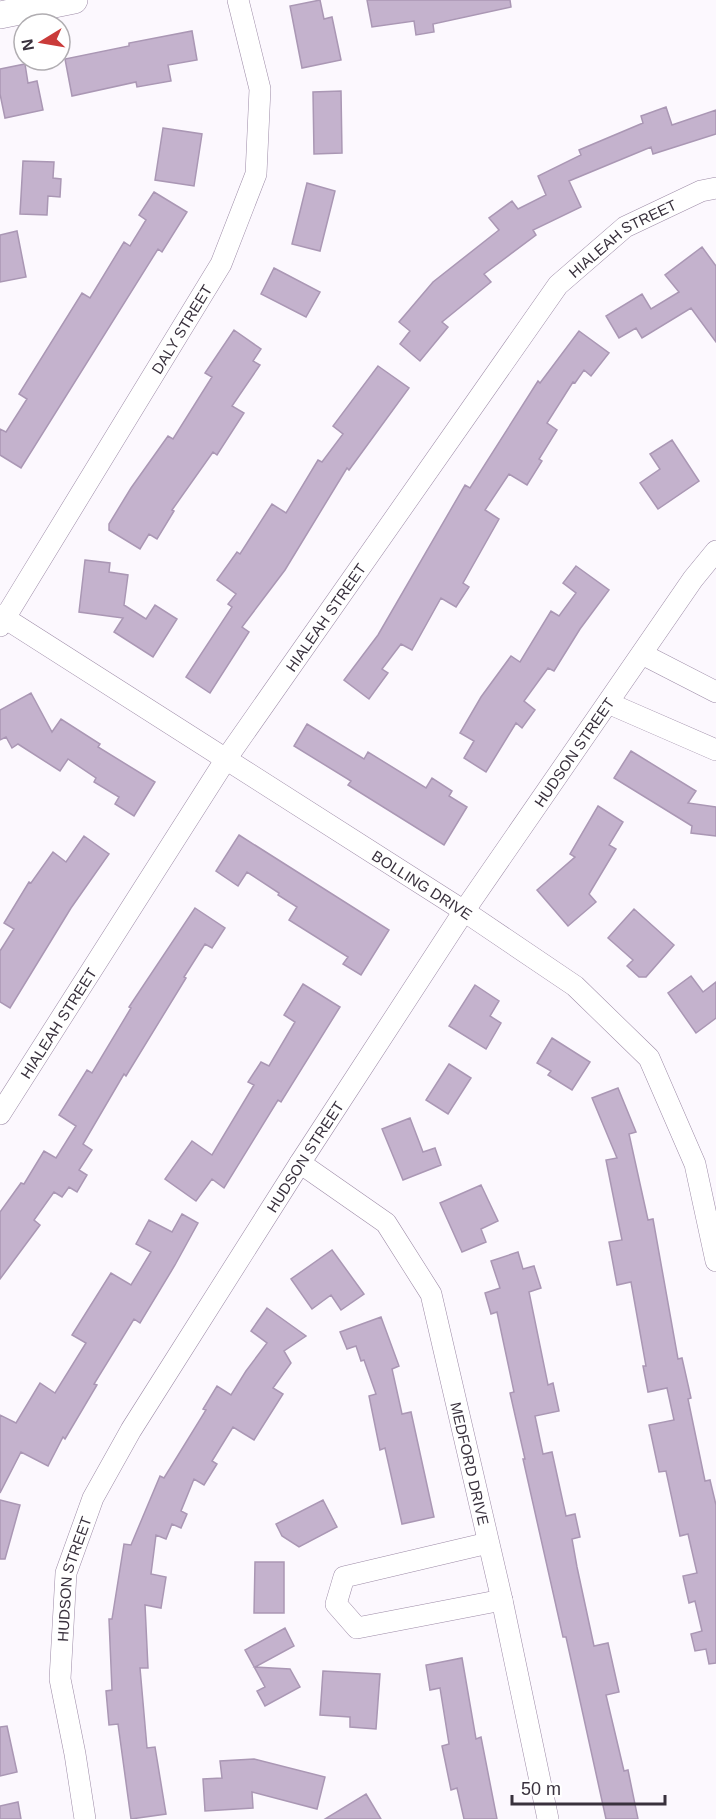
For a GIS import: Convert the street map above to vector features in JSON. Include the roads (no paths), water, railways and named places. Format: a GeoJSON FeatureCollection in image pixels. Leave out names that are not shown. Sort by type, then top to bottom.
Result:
{"type":"FeatureCollection","features":[{"type":"Feature","properties":{"kind":"street"},"geometry":{"type":"LineString","coordinates":[[0,15],[74,0]]}},
{"type":"Feature","properties":{"kind":"street","name":"DALY STREET"},"geometry":{"type":"LineString","coordinates":[[2,620],[221,264],[256,174],[260,89],[238,0]]}},
{"type":"Feature","properties":{"kind":"street","name":"HIALEAH STREET"},"geometry":{"type":"LineString","coordinates":[[0,1114],[226,759],[558,285],[625,227],[701,191],[716,188]]}},
{"type":"Feature","properties":{"kind":"street","name":"HUDSON STREET"},"geometry":{"type":"LineString","coordinates":[[85,1819],[60,1679],[66,1573],[93,1498],[131,1430],[300,1163],[464,911],[693,579],[716,551]]}},
{"type":"Feature","properties":{"kind":"street","name":"BOLLING DRIVE"},"geometry":{"type":"LineString","coordinates":[[2,620],[464,911],[575,986],[649,1058],[695,1164],[716,1261]]}},
{"type":"Feature","properties":{"kind":"street"},"geometry":{"type":"LineString","coordinates":[[642,654],[716,692]]}},
{"type":"Feature","properties":{"kind":"street"},"geometry":{"type":"LineString","coordinates":[[608,703],[716,750]]}},
{"type":"Feature","properties":{"kind":"street","name":"MEDFORD DRIVE"},"geometry":{"type":"LineString","coordinates":[[300,1163],[386,1223],[431,1294],[502,1600],[548,1819]]}},
{"type":"Feature","properties":{"kind":"street"},"geometry":{"type":"LineString","coordinates":[[488,1543],[344,1577],[336,1604],[357,1628],[502,1600]]}}]}
